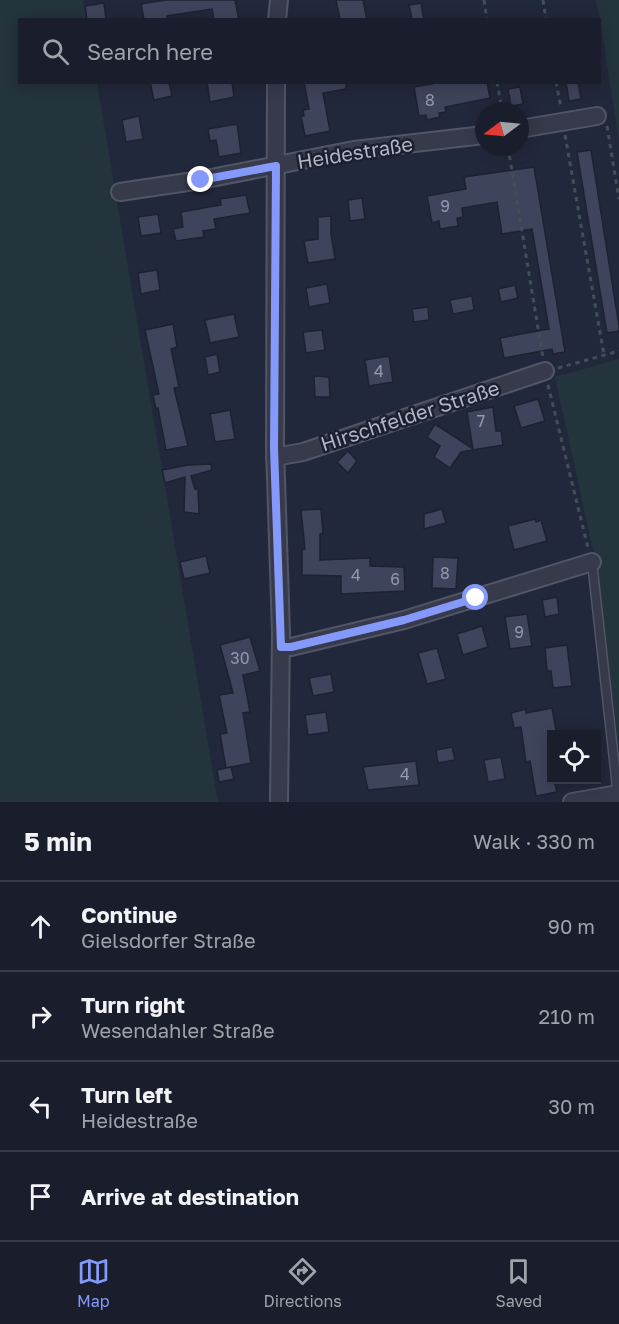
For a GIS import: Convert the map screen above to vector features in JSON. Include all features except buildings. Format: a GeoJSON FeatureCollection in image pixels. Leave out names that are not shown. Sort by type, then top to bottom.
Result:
{"type":"FeatureCollection","features":[{"type":"Feature","properties":{"kind":"street"},"geometry":{"type":"LineString","coordinates":[[277,18],[279,0]]}},
{"type":"Feature","properties":{"kind":"street"},"geometry":{"type":"LineString","coordinates":[[276,84],[275,457],[281,647],[279,802]]}},
{"type":"Feature","properties":{"kind":"street"},"geometry":{"type":"LineString","coordinates":[[529,128],[597,116]]}},
{"type":"Feature","properties":{"kind":"street","name":"Heidestraße"},"geometry":{"type":"LineString","coordinates":[[120,192],[201,180],[354,150],[475,136]]}},
{"type":"Feature","properties":{"kind":"street","name":"Hirschfelder Straße"},"geometry":{"type":"LineString","coordinates":[[275,457],[303,452],[545,371]]}},
{"type":"Feature","properties":{"kind":"street"},"geometry":{"type":"LineString","coordinates":[[281,647],[291,647],[404,620],[592,562]]}},
{"type":"Feature","properties":{"kind":"street"},"geometry":{"type":"LineString","coordinates":[[572,802],[619,797]]}},
{"type":"Feature","properties":{"kind":"lane"},"geometry":{"type":"LineString","coordinates":[[592,562],[619,797]]}},
{"type":"Feature","properties":{"kind":"path"},"geometry":{"type":"LineString","coordinates":[[484,0],[487,18]]}},
{"type":"Feature","properties":{"kind":"path"},"geometry":{"type":"LineString","coordinates":[[543,0],[546,18]]}},
{"type":"Feature","properties":{"kind":"path"},"geometry":{"type":"LineString","coordinates":[[497,84],[500,102]]}},
{"type":"Feature","properties":{"kind":"path"},"geometry":{"type":"LineString","coordinates":[[556,84],[604,355]]}},
{"type":"Feature","properties":{"kind":"path"},"geometry":{"type":"LineString","coordinates":[[597,116],[606,115],[619,199]]}},
{"type":"Feature","properties":{"kind":"path"},"geometry":{"type":"LineString","coordinates":[[509,156],[545,371],[592,562]]}},
{"type":"Feature","properties":{"kind":"path"},"geometry":{"type":"LineString","coordinates":[[545,371],[619,351]]}},
{"type":"Feature","properties":{"kind":"shaded area"},"geometry":{"type":"Polygon","coordinates":[[[0,0],[83,0],[86,18],[18,18],[18,84],[97,84],[218,802],[0,802],[0,0]]]}},
{"type":"Feature","properties":{"kind":"shaded area"},"geometry":{"type":"Polygon","coordinates":[[[596,0],[619,0],[619,141],[601,18],[596,0]]]}},
{"type":"Feature","properties":{"kind":"shaded area"},"geometry":{"type":"Polygon","coordinates":[[[619,359],[619,751],[597,568],[555,377],[619,359]]]}},
{"type":"Feature","properties":{"kind":"route"},"geometry":{"type":"LineString","coordinates":[[201,180],[276,166],[274,448],[281,647],[291,647],[404,620],[476,598]]}}]}
